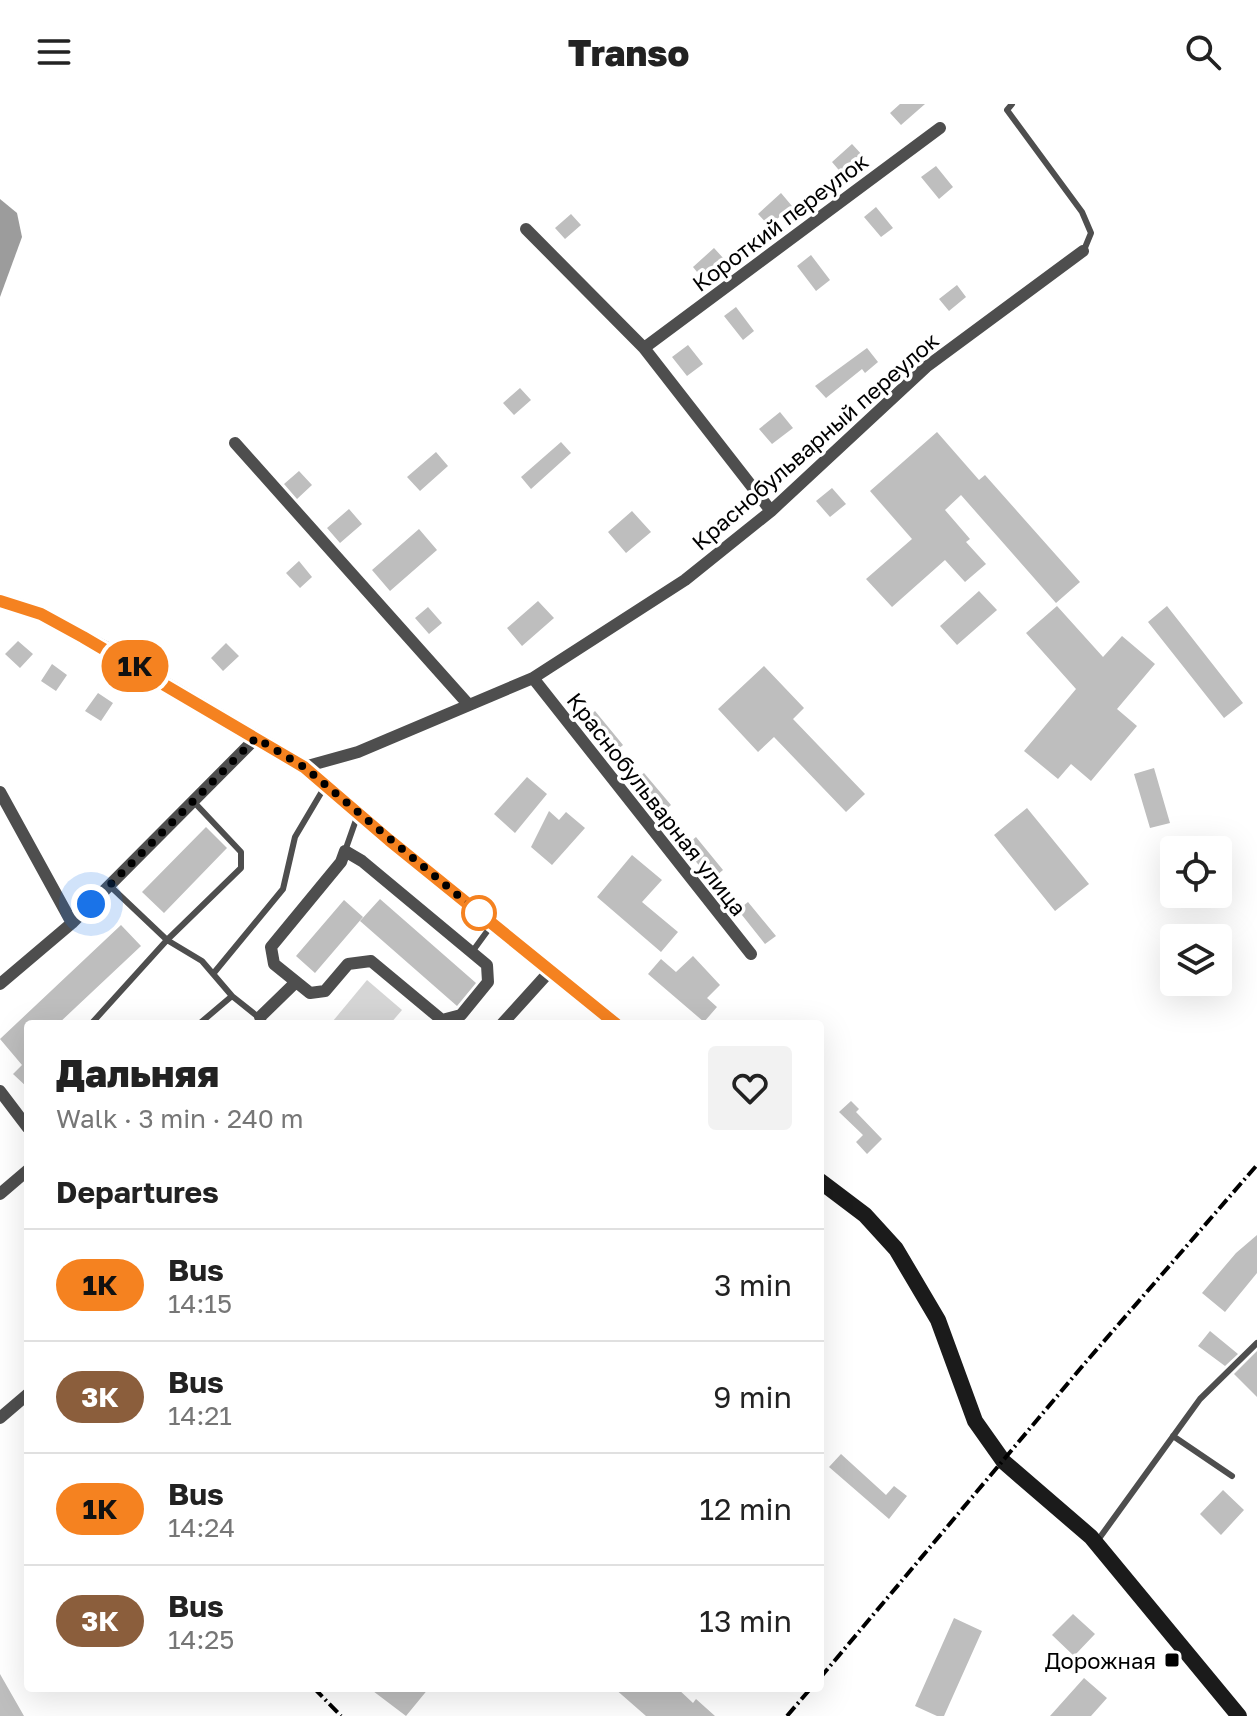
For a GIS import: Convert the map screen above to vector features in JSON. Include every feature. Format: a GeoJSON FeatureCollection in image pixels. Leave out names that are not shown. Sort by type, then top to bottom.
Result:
{"type":"FeatureCollection","features":[{"type":"Feature","properties":{"kind":"street","name":"Короткий переулок"},"geometry":{"type":"LineString","coordinates":[[644,348],[940,128]]}},
{"type":"Feature","properties":{"kind":"street"},"geometry":{"type":"LineString","coordinates":[[526,229],[644,348],[771,511]]}},
{"type":"Feature","properties":{"kind":"street","name":"Краснобульварный переулок"},"geometry":{"type":"LineString","coordinates":[[304,767],[358,752],[533,678],[685,580],[771,511],[926,367],[1083,251]]}},
{"type":"Feature","properties":{"kind":"street"},"geometry":{"type":"LineString","coordinates":[[235,443],[468,704]]}},
{"type":"Feature","properties":{"kind":"street"},"geometry":{"type":"LineString","coordinates":[[0,601],[41,614],[304,767],[611,1020]]}},
{"type":"Feature","properties":{"kind":"street","name":"Краснобульварная улица"},"geometry":{"type":"LineString","coordinates":[[533,678],[751,954]]}},
{"type":"Feature","properties":{"kind":"street"},"geometry":{"type":"LineString","coordinates":[[0,984],[72,923],[256,738]]}},
{"type":"Feature","properties":{"kind":"street"},"geometry":{"type":"LineString","coordinates":[[0,792],[72,923]]}},
{"type":"Feature","properties":{"kind":"street"},"geometry":{"type":"LineString","coordinates":[[442,1020],[371,961],[348,964],[325,991],[310,993],[274,964],[271,947],[341,862],[345,851],[362,861],[487,965],[488,982],[461,1015],[449,1020]]}},
{"type":"Feature","properties":{"kind":"street"},"geometry":{"type":"LineString","coordinates":[[506,1020],[550,971]]}},
{"type":"Feature","properties":{"kind":"street"},"geometry":{"type":"LineString","coordinates":[[265,1020],[296,982]]}},
{"type":"Feature","properties":{"kind":"street"},"geometry":{"type":"LineString","coordinates":[[0,1091],[24,1123]]}},
{"type":"Feature","properties":{"kind":"street"},"geometry":{"type":"LineString","coordinates":[[0,1194],[24,1173]]}},
{"type":"Feature","properties":{"kind":"street"},"geometry":{"type":"LineString","coordinates":[[824,1184],[865,1215],[903,1261],[938,1320],[975,1421],[1004,1462],[1095,1543],[1239,1716]]}},
{"type":"Feature","properties":{"kind":"street"},"geometry":{"type":"LineString","coordinates":[[0,1418],[24,1397]]}},
{"type":"Feature","properties":{"kind":"lane"},"geometry":{"type":"LineString","coordinates":[[1006,106],[1082,212],[1091,233],[1083,251]]}},
{"type":"Feature","properties":{"kind":"lane"},"geometry":{"type":"LineString","coordinates":[[213,974],[283,889],[295,837],[325,786]]}},
{"type":"Feature","properties":{"kind":"lane"},"geometry":{"type":"LineString","coordinates":[[95,1020],[167,940],[241,868],[241,852],[193,801]]}},
{"type":"Feature","properties":{"kind":"lane"},"geometry":{"type":"LineString","coordinates":[[345,851],[358,814]]}},
{"type":"Feature","properties":{"kind":"lane"},"geometry":{"type":"LineString","coordinates":[[109,885],[167,940],[202,961],[232,996],[263,1020]]}},
{"type":"Feature","properties":{"kind":"lane"},"geometry":{"type":"LineString","coordinates":[[472,952],[493,924]]}},
{"type":"Feature","properties":{"kind":"lane"},"geometry":{"type":"LineString","coordinates":[[204,1020],[232,996]]}},
{"type":"Feature","properties":{"kind":"lane"},"geometry":{"type":"LineString","coordinates":[[1095,1543],[1200,1399],[1257,1343]]}},
{"type":"Feature","properties":{"kind":"lane"},"geometry":{"type":"LineString","coordinates":[[1173,1436],[1232,1476]]}},
{"type":"Feature","properties":{"kind":"shaded area"},"geometry":{"type":"Polygon","coordinates":[[[0,199],[17,213],[22,237],[0,297],[0,199]]]}},
{"type":"Feature","properties":{"kind":"shaded area"},"geometry":{"type":"Polygon","coordinates":[[[367,980],[402,1010],[393,1020],[334,1020],[367,980]]]}},
{"type":"Feature","properties":{"kind":"building"},"geometry":{"type":"Polygon","coordinates":[[[900,104],[925,104],[901,125],[890,113],[900,104]]]}},
{"type":"Feature","properties":{"kind":"building"},"geometry":{"type":"Polygon","coordinates":[[[852,144],[864,157],[843,175],[832,162],[852,144]]]}},
{"type":"Feature","properties":{"kind":"building"},"geometry":{"type":"Polygon","coordinates":[[[936,166],[953,187],[939,199],[921,177],[936,166]]]}},
{"type":"Feature","properties":{"kind":"building"},"geometry":{"type":"Polygon","coordinates":[[[781,193],[792,206],[769,226],[758,214],[781,193]]]}},
{"type":"Feature","properties":{"kind":"building"},"geometry":{"type":"Polygon","coordinates":[[[876,207],[893,228],[881,237],[864,217],[876,207]]]}},
{"type":"Feature","properties":{"kind":"building"},"geometry":{"type":"Polygon","coordinates":[[[571,214],[581,225],[565,239],[555,228],[571,214]]]}},
{"type":"Feature","properties":{"kind":"building"},"geometry":{"type":"Polygon","coordinates":[[[714,248],[724,259],[702,278],[693,267],[714,248]]]}},
{"type":"Feature","properties":{"kind":"building"},"geometry":{"type":"Polygon","coordinates":[[[811,255],[830,280],[816,291],[797,266],[811,255]]]}},
{"type":"Feature","properties":{"kind":"building"},"geometry":{"type":"Polygon","coordinates":[[[957,285],[966,297],[949,311],[939,299],[957,285]]]}},
{"type":"Feature","properties":{"kind":"building"},"geometry":{"type":"Polygon","coordinates":[[[736,307],[754,331],[743,340],[724,316],[736,307]]]}},
{"type":"Feature","properties":{"kind":"building"},"geometry":{"type":"Polygon","coordinates":[[[688,345],[703,364],[687,376],[672,357],[688,345]]]}},
{"type":"Feature","properties":{"kind":"building"},"geometry":{"type":"Polygon","coordinates":[[[867,348],[878,362],[865,373],[862,369],[826,398],[815,386],[867,348]]]}},
{"type":"Feature","properties":{"kind":"building"},"geometry":{"type":"Polygon","coordinates":[[[520,388],[531,400],[514,415],[503,403],[520,388]]]}},
{"type":"Feature","properties":{"kind":"building"},"geometry":{"type":"Polygon","coordinates":[[[780,412],[793,428],[772,444],[759,429],[780,412]]]}},
{"type":"Feature","properties":{"kind":"building"},"geometry":{"type":"Polygon","coordinates":[[[937,432],[979,480],[985,475],[1080,582],[1056,603],[961,495],[945,510],[970,539],[966,542],[986,564],[965,582],[945,560],[892,607],[866,579],[912,539],[870,491],[937,432]]]}},
{"type":"Feature","properties":{"kind":"building"},"geometry":{"type":"Polygon","coordinates":[[[561,442],[571,453],[531,489],[521,477],[561,442]]]}},
{"type":"Feature","properties":{"kind":"building"},"geometry":{"type":"Polygon","coordinates":[[[436,452],[448,466],[420,491],[407,477],[436,452]]]}},
{"type":"Feature","properties":{"kind":"building"},"geometry":{"type":"Polygon","coordinates":[[[299,471],[312,485],[297,499],[284,484],[299,471]]]}},
{"type":"Feature","properties":{"kind":"building"},"geometry":{"type":"Polygon","coordinates":[[[832,488],[846,504],[830,517],[816,501],[832,488]]]}},
{"type":"Feature","properties":{"kind":"building"},"geometry":{"type":"Polygon","coordinates":[[[349,509],[362,524],[340,543],[327,528],[349,509]]]}},
{"type":"Feature","properties":{"kind":"building"},"geometry":{"type":"Polygon","coordinates":[[[632,511],[651,532],[626,553],[608,532],[632,511]]]}},
{"type":"Feature","properties":{"kind":"building"},"geometry":{"type":"Polygon","coordinates":[[[419,529],[437,550],[390,591],[372,570],[419,529]]]}},
{"type":"Feature","properties":{"kind":"building"},"geometry":{"type":"Polygon","coordinates":[[[299,561],[312,577],[300,588],[286,573],[299,561]]]}},
{"type":"Feature","properties":{"kind":"building"},"geometry":{"type":"Polygon","coordinates":[[[979,591],[997,610],[957,645],[940,626],[979,591]]]}},
{"type":"Feature","properties":{"kind":"building"},"geometry":{"type":"Polygon","coordinates":[[[538,601],[554,618],[522,646],[507,628],[538,601]]]}},
{"type":"Feature","properties":{"kind":"building"},"geometry":{"type":"Polygon","coordinates":[[[1057,606],[1103,657],[1122,636],[1155,664],[1117,709],[1137,726],[1091,781],[1071,764],[1058,779],[1024,751],[1076,689],[1026,633],[1057,606]]]}},
{"type":"Feature","properties":{"kind":"building"},"geometry":{"type":"Polygon","coordinates":[[[1167,606],[1243,703],[1224,718],[1148,622],[1167,606]]]}},
{"type":"Feature","properties":{"kind":"building"},"geometry":{"type":"Polygon","coordinates":[[[428,607],[442,623],[429,634],[415,618],[428,607]]]}},
{"type":"Feature","properties":{"kind":"building"},"geometry":{"type":"Polygon","coordinates":[[[18,641],[33,654],[20,668],[5,654],[18,641]]]}},
{"type":"Feature","properties":{"kind":"building"},"geometry":{"type":"Polygon","coordinates":[[[226,643],[239,656],[223,671],[211,658],[226,643]]]}},
{"type":"Feature","properties":{"kind":"building"},"geometry":{"type":"Polygon","coordinates":[[[52,664],[67,675],[56,691],[41,681],[52,664]]]}},
{"type":"Feature","properties":{"kind":"building"},"geometry":{"type":"Polygon","coordinates":[[[764,666],[804,708],[793,719],[865,794],[846,812],[774,737],[758,752],[718,709],[764,666]]]}},
{"type":"Feature","properties":{"kind":"building"},"geometry":{"type":"Polygon","coordinates":[[[98,693],[113,703],[101,721],[85,711],[98,693]]]}},
{"type":"Feature","properties":{"kind":"building"},"geometry":{"type":"Polygon","coordinates":[[[595,711],[623,745],[611,755],[583,722],[595,711]]]}},
{"type":"Feature","properties":{"kind":"building"},"geometry":{"type":"Polygon","coordinates":[[[1154,768],[1170,823],[1150,828],[1134,774],[1154,768]]]}},
{"type":"Feature","properties":{"kind":"building"},"geometry":{"type":"Polygon","coordinates":[[[644,773],[671,805],[659,815],[632,782],[644,773]]]}},
{"type":"Feature","properties":{"kind":"building"},"geometry":{"type":"Polygon","coordinates":[[[527,777],[547,794],[515,833],[494,814],[527,777]]]}},
{"type":"Feature","properties":{"kind":"building"},"geometry":{"type":"Polygon","coordinates":[[[1027,808],[1089,884],[1055,911],[994,835],[1027,808]]]}},
{"type":"Feature","properties":{"kind":"building"},"geometry":{"type":"Polygon","coordinates":[[[549,811],[559,820],[566,812],[585,828],[552,865],[531,847],[549,811]]]}},
{"type":"Feature","properties":{"kind":"building"},"geometry":{"type":"Polygon","coordinates":[[[206,827],[227,848],[164,913],[142,892],[206,827]]]}},
{"type":"Feature","properties":{"kind":"building"},"geometry":{"type":"Polygon","coordinates":[[[696,837],[723,870],[711,880],[684,847],[696,837]]]}},
{"type":"Feature","properties":{"kind":"building"},"geometry":{"type":"Polygon","coordinates":[[[632,855],[662,880],[642,902],[678,932],[661,952],[597,897],[632,855]]]}},
{"type":"Feature","properties":{"kind":"building"},"geometry":{"type":"Polygon","coordinates":[[[380,899],[476,983],[457,1006],[360,921],[380,899]]]}},
{"type":"Feature","properties":{"kind":"building"},"geometry":{"type":"Polygon","coordinates":[[[344,900],[363,917],[315,973],[296,956],[344,900]]]}},
{"type":"Feature","properties":{"kind":"building"},"geometry":{"type":"Polygon","coordinates":[[[748,902],[776,936],[765,944],[738,910],[748,902]]]}},
{"type":"Feature","properties":{"kind":"building"},"geometry":{"type":"Polygon","coordinates":[[[121,925],[141,946],[62,1020],[24,1020],[24,1084],[13,1074],[22,1065],[0,1039],[121,925]]]}},
{"type":"Feature","properties":{"kind":"building"},"geometry":{"type":"Polygon","coordinates":[[[693,956],[720,985],[707,998],[717,1007],[706,1020],[702,1020],[648,974],[661,959],[676,972],[693,956]]]}},
{"type":"Feature","properties":{"kind":"building"},"geometry":{"type":"Polygon","coordinates":[[[851,1101],[859,1109],[856,1112],[882,1139],[867,1154],[856,1142],[863,1135],[839,1112],[851,1101]]]}},
{"type":"Feature","properties":{"kind":"building"},"geometry":{"type":"Polygon","coordinates":[[[1257,1235],[1257,1273],[1225,1312],[1202,1293],[1236,1253],[1257,1235]]]}},
{"type":"Feature","properties":{"kind":"building"},"geometry":{"type":"Polygon","coordinates":[[[1210,1331],[1238,1354],[1225,1366],[1198,1346],[1210,1331]]]}},
{"type":"Feature","properties":{"kind":"building"},"geometry":{"type":"Polygon","coordinates":[[[1257,1351],[1257,1397],[1234,1374],[1257,1351]]]}},
{"type":"Feature","properties":{"kind":"building"},"geometry":{"type":"Polygon","coordinates":[[[841,1454],[886,1495],[894,1486],[907,1496],[889,1519],[829,1467],[841,1454]]]}},
{"type":"Feature","properties":{"kind":"building"},"geometry":{"type":"Polygon","coordinates":[[[1223,1490],[1244,1510],[1221,1535],[1200,1514],[1223,1490]]]}},
{"type":"Feature","properties":{"kind":"building"},"geometry":{"type":"Polygon","coordinates":[[[1073,1614],[1095,1634],[1074,1656],[1052,1635],[1073,1614]]]}},
{"type":"Feature","properties":{"kind":"building"},"geometry":{"type":"Polygon","coordinates":[[[954,1618],[982,1631],[944,1716],[937,1716],[915,1706],[954,1618]]]}},
{"type":"Feature","properties":{"kind":"building"},"geometry":{"type":"Polygon","coordinates":[[[0,1674],[24,1716],[0,1716],[0,1674]]]}},
{"type":"Feature","properties":{"kind":"building"},"geometry":{"type":"Polygon","coordinates":[[[1084,1678],[1107,1698],[1091,1716],[1050,1716],[1084,1678]]]}},
{"type":"Feature","properties":{"kind":"building"},"geometry":{"type":"Polygon","coordinates":[[[374,1692],[426,1692],[406,1716],[374,1692]]]}},
{"type":"Feature","properties":{"kind":"building"},"geometry":{"type":"Polygon","coordinates":[[[619,1692],[681,1692],[693,1703],[696,1699],[715,1716],[646,1716],[619,1692]]]}},
{"type":"Feature","properties":{"kind":"railway"},"geometry":{"type":"LineString","coordinates":[[824,1673],[1085,1363],[1257,1165]]}},
{"type":"Feature","properties":{"kind":"railway"},"geometry":{"type":"LineString","coordinates":[[318,1692],[341,1716]]}},
{"type":"Feature","properties":{"kind":"railway"},"geometry":{"type":"LineString","coordinates":[[787,1716],[808,1692]]}},
{"type":"Feature","properties":{"kind":"bus line","name":"1К"},"geometry":{"type":"LineString","coordinates":[[0,601],[41,614],[304,767],[611,1020]]}},
{"type":"Feature","properties":{"kind":"place","name":"Дорожная"},"geometry":{"type":"Point","coordinates":[1172,1660]}},
{"type":"Feature","properties":{"kind":"route"},"geometry":{"type":"LineString","coordinates":[[91,904],[256,738],[304,767],[479,913]]}}]}
